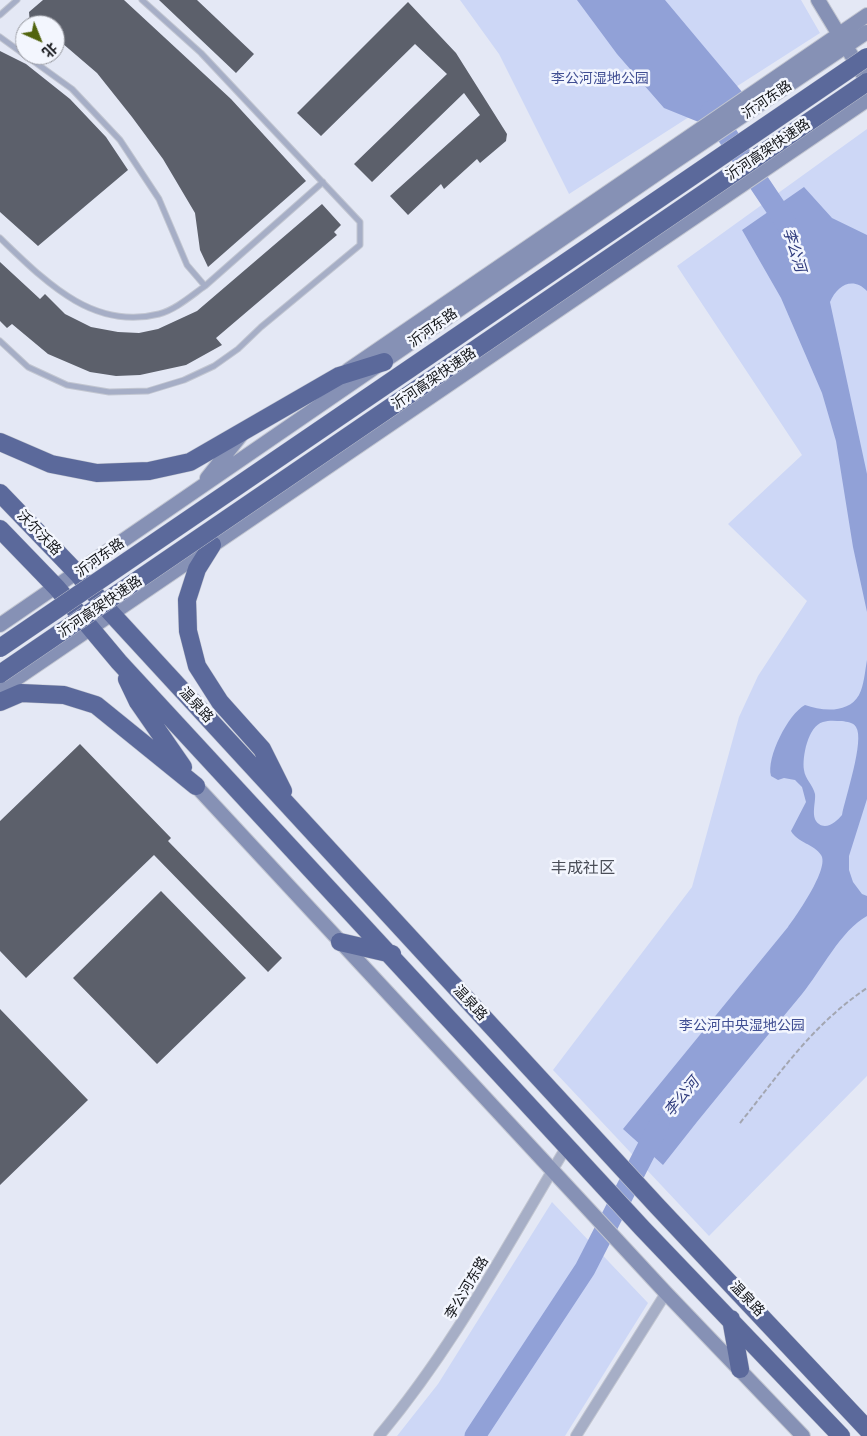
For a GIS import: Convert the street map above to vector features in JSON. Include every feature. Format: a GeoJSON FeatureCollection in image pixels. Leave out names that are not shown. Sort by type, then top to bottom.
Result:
{"type":"FeatureCollection","features":[{"type":"Feature","properties":{"kind":"highway","name":"沂河高架快速路"},"geometry":{"type":"LineString","coordinates":[[0,648],[867,58]]}},
{"type":"Feature","properties":{"kind":"highway","name":"沂河高架快速路"},"geometry":{"type":"LineString","coordinates":[[0,674],[867,81]]}},
{"type":"Feature","properties":{"kind":"highway"},"geometry":{"type":"LineString","coordinates":[[0,442],[51,464],[97,473],[149,471],[190,462],[339,376],[384,362]]}},
{"type":"Feature","properties":{"kind":"highway","name":"沃尔沃路"},"geometry":{"type":"LineString","coordinates":[[0,494],[77,573]]}},
{"type":"Feature","properties":{"kind":"highway","name":"沃尔沃路"},"geometry":{"type":"LineString","coordinates":[[0,529],[57,588]]}},
{"type":"Feature","properties":{"kind":"highway"},"geometry":{"type":"LineString","coordinates":[[212,545],[197,569],[187,600],[188,631],[197,666],[220,702],[262,749],[292,809]]}},
{"type":"Feature","properties":{"kind":"highway","name":"温泉路"},"geometry":{"type":"LineString","coordinates":[[77,573],[111,614],[658,1206],[867,1429]]}},
{"type":"Feature","properties":{"kind":"highway","name":"温泉路"},"geometry":{"type":"LineString","coordinates":[[57,588],[120,662],[392,954],[643,1229],[841,1436]]}},
{"type":"Feature","properties":{"kind":"highway"},"geometry":{"type":"LineString","coordinates":[[120,662],[138,702],[196,786]]}},
{"type":"Feature","properties":{"kind":"highway"},"geometry":{"type":"LineString","coordinates":[[174,682],[220,702]]}},
{"type":"Feature","properties":{"kind":"highway"},"geometry":{"type":"LineString","coordinates":[[0,702],[21,693],[29,693],[64,694],[96,704],[196,786]]}},
{"type":"Feature","properties":{"kind":"highway"},"geometry":{"type":"LineString","coordinates":[[340,942],[392,954]]}},
{"type":"Feature","properties":{"kind":"highway"},"geometry":{"type":"LineString","coordinates":[[731,1319],[740,1368]]}},
{"type":"Feature","properties":{"kind":"main road"},"geometry":{"type":"LineString","coordinates":[[818,0],[867,81]]}},
{"type":"Feature","properties":{"kind":"main road"},"geometry":{"type":"LineString","coordinates":[[339,376],[654,159],[775,86],[838,34],[867,15]]}},
{"type":"Feature","properties":{"kind":"main road","name":"沂河东路"},"geometry":{"type":"LineString","coordinates":[[0,625],[57,588],[667,167],[775,86],[867,32]]}},
{"type":"Feature","properties":{"kind":"main road"},"geometry":{"type":"LineString","coordinates":[[0,690],[867,100]]}},
{"type":"Feature","properties":{"kind":"main road"},"geometry":{"type":"LineString","coordinates":[[197,490],[246,430]]}},
{"type":"Feature","properties":{"kind":"main road"},"geometry":{"type":"LineString","coordinates":[[196,786],[666,1293],[740,1368],[803,1436]]}},
{"type":"Feature","properties":{"kind":"street","name":"李公河东路"},"geometry":{"type":"LineString","coordinates":[[379,1436],[415,1394],[464,1319],[567,1146]]}},
{"type":"Feature","properties":{"kind":"street"},"geometry":{"type":"LineString","coordinates":[[576,1436],[666,1293]]}},
{"type":"Feature","properties":{"kind":"lane"},"geometry":{"type":"LineString","coordinates":[[0,15],[17,0]]}},
{"type":"Feature","properties":{"kind":"lane"},"geometry":{"type":"LineString","coordinates":[[0,341],[28,367],[67,385],[109,392],[148,391],[184,380],[214,366],[238,349],[261,327],[360,245],[360,222],[201,53],[142,0]]}},
{"type":"Feature","properties":{"kind":"lane"},"geometry":{"type":"LineString","coordinates":[[0,38],[72,89],[120,140],[159,199],[187,265],[205,286]]}},
{"type":"Feature","properties":{"kind":"lane"},"geometry":{"type":"LineString","coordinates":[[0,238],[58,290],[83,306],[109,316],[133,318],[160,314],[186,300],[205,286],[323,182]]}},
{"type":"Feature","properties":{"kind":"path"},"geometry":{"type":"LineString","coordinates":[[740,1123],[798,1048],[823,1022],[867,988]]}},
{"type":"Feature","properties":{"kind":"green space","name":"李公河湿地公园"},"geometry":{"type":"Polygon","coordinates":[[[460,0],[801,0],[820,33],[569,194],[499,54],[460,0]]]}},
{"type":"Feature","properties":{"kind":"green space","name":"李公河中央湿地公园"},"geometry":{"type":"Polygon","coordinates":[[[867,129],[867,1076],[709,1236],[553,1070],[692,887],[739,717],[758,676],[807,601],[728,524],[802,455],[677,266],[867,129]]]}},
{"type":"Feature","properties":{"kind":"green space"},"geometry":{"type":"Polygon","coordinates":[[[552,1202],[648,1303],[565,1436],[397,1436],[438,1384],[552,1202]]]}},
{"type":"Feature","properties":{"kind":"water"},"geometry":{"type":"Polygon","coordinates":[[[577,0],[665,0],[748,99],[706,125],[664,108],[617,54],[577,0]]]}},
{"type":"Feature","properties":{"kind":"water"},"geometry":{"type":"Polygon","coordinates":[[[804,187],[832,218],[867,235],[867,291],[862,286],[856,284],[846,284],[837,291],[830,302],[867,474],[867,612],[853,547],[836,441],[822,393],[781,298],[742,230],[804,187]]]}},
{"type":"Feature","properties":{"kind":"water"},"geometry":{"type":"Polygon","coordinates":[[[867,660],[867,799],[849,856],[849,870],[853,882],[862,894],[867,896],[867,916],[858,922],[840,941],[802,994],[663,1165],[623,1129],[788,927],[811,892],[821,870],[822,861],[818,851],[791,831],[806,802],[802,787],[795,780],[784,778],[778,780],[771,776],[770,768],[775,748],[785,727],[798,710],[805,705],[819,709],[834,709],[842,708],[854,701],[862,687],[867,660]],[[828,721],[818,725],[813,729],[805,750],[805,773],[815,794],[815,818],[822,826],[832,824],[842,815],[854,769],[858,734],[855,725],[844,721],[828,721]]]}},
{"type":"Feature","properties":{"kind":"building"},"geometry":{"type":"Polygon","coordinates":[[[43,0],[124,0],[231,99],[306,181],[208,267],[200,250],[195,213],[163,159],[132,117],[97,73],[65,46],[65,15],[29,15],[29,12],[43,0]]]}},
{"type":"Feature","properties":{"kind":"building"},"geometry":{"type":"Polygon","coordinates":[[[159,0],[197,0],[254,54],[236,73],[159,0]]]}},
{"type":"Feature","properties":{"kind":"building"},"geometry":{"type":"Polygon","coordinates":[[[408,2],[456,53],[507,134],[506,141],[480,163],[477,159],[444,189],[441,184],[408,215],[390,196],[480,115],[464,93],[372,182],[354,164],[447,74],[415,44],[321,136],[297,113],[408,2]]]}},
{"type":"Feature","properties":{"kind":"building"},"geometry":{"type":"Polygon","coordinates":[[[0,51],[15,58],[15,65],[27,65],[70,99],[106,137],[128,170],[38,246],[0,212],[0,51]]]}},
{"type":"Feature","properties":{"kind":"building"},"geometry":{"type":"Polygon","coordinates":[[[322,204],[341,225],[334,232],[337,235],[216,338],[222,345],[186,365],[140,375],[116,376],[90,372],[48,354],[12,324],[7,328],[0,321],[0,262],[40,299],[45,294],[65,314],[91,327],[118,332],[139,333],[158,329],[197,311],[322,204]]]}},
{"type":"Feature","properties":{"kind":"building"},"geometry":{"type":"Polygon","coordinates":[[[80,744],[171,838],[168,841],[282,958],[268,972],[154,855],[26,978],[0,951],[0,821],[80,744]]]}},
{"type":"Feature","properties":{"kind":"building"},"geometry":{"type":"Polygon","coordinates":[[[161,891],[246,978],[157,1064],[73,978],[161,891]]]}},
{"type":"Feature","properties":{"kind":"building"},"geometry":{"type":"Polygon","coordinates":[[[0,1009],[88,1100],[0,1185],[0,1009]]]}},
{"type":"Feature","properties":{"kind":"waterway","name":"李公河"},"geometry":{"type":"LineString","coordinates":[[711,111],[788,226],[790,232]]}},
{"type":"Feature","properties":{"kind":"waterway","name":"李公河"},"geometry":{"type":"LineString","coordinates":[[475,1436],[585,1269],[659,1125]]}},
{"type":"Feature","properties":{"kind":"district","name":"丰成社区"},"geometry":{"type":"Point","coordinates":[583,868]}}]}
